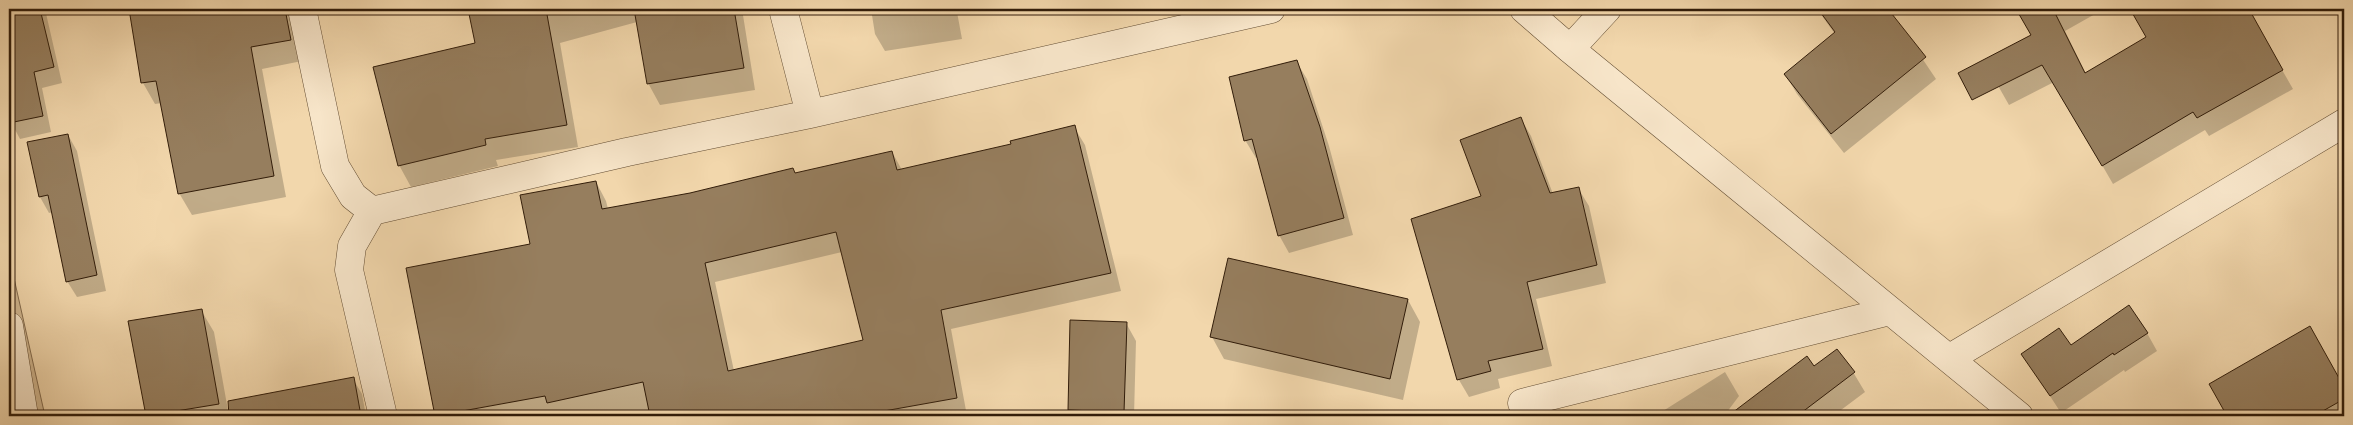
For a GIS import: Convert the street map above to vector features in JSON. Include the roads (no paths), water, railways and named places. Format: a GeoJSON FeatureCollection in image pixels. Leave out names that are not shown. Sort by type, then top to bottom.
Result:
{"type":"FeatureCollection","features":[{"type":"Feature","properties":{"kind":"street"},"geometry":{"type":"LineString","coordinates":[[302,9],[335,166],[353,196],[372,212]]}},
{"type":"Feature","properties":{"kind":"street"},"geometry":{"type":"LineString","coordinates":[[783,9],[810,114]]}},
{"type":"Feature","properties":{"kind":"street"},"geometry":{"type":"LineString","coordinates":[[382,416],[349,270],[352,246],[372,212],[627,152],[810,114],[1271,9]]}},
{"type":"Feature","properties":{"kind":"street"},"geometry":{"type":"LineString","coordinates":[[1524,9],[1570,50],[2019,416]]}},
{"type":"Feature","properties":{"kind":"street"},"geometry":{"type":"LineString","coordinates":[[1570,50],[1607,9]]}},
{"type":"Feature","properties":{"kind":"street"},"geometry":{"type":"LineString","coordinates":[[1950,358],[2344,123]]}},
{"type":"Feature","properties":{"kind":"street"},"geometry":{"type":"LineString","coordinates":[[1522,403],[1890,311]]}},
{"type":"Feature","properties":{"kind":"street"},"geometry":{"type":"LineString","coordinates":[[9,326],[24,416]]}}]}
